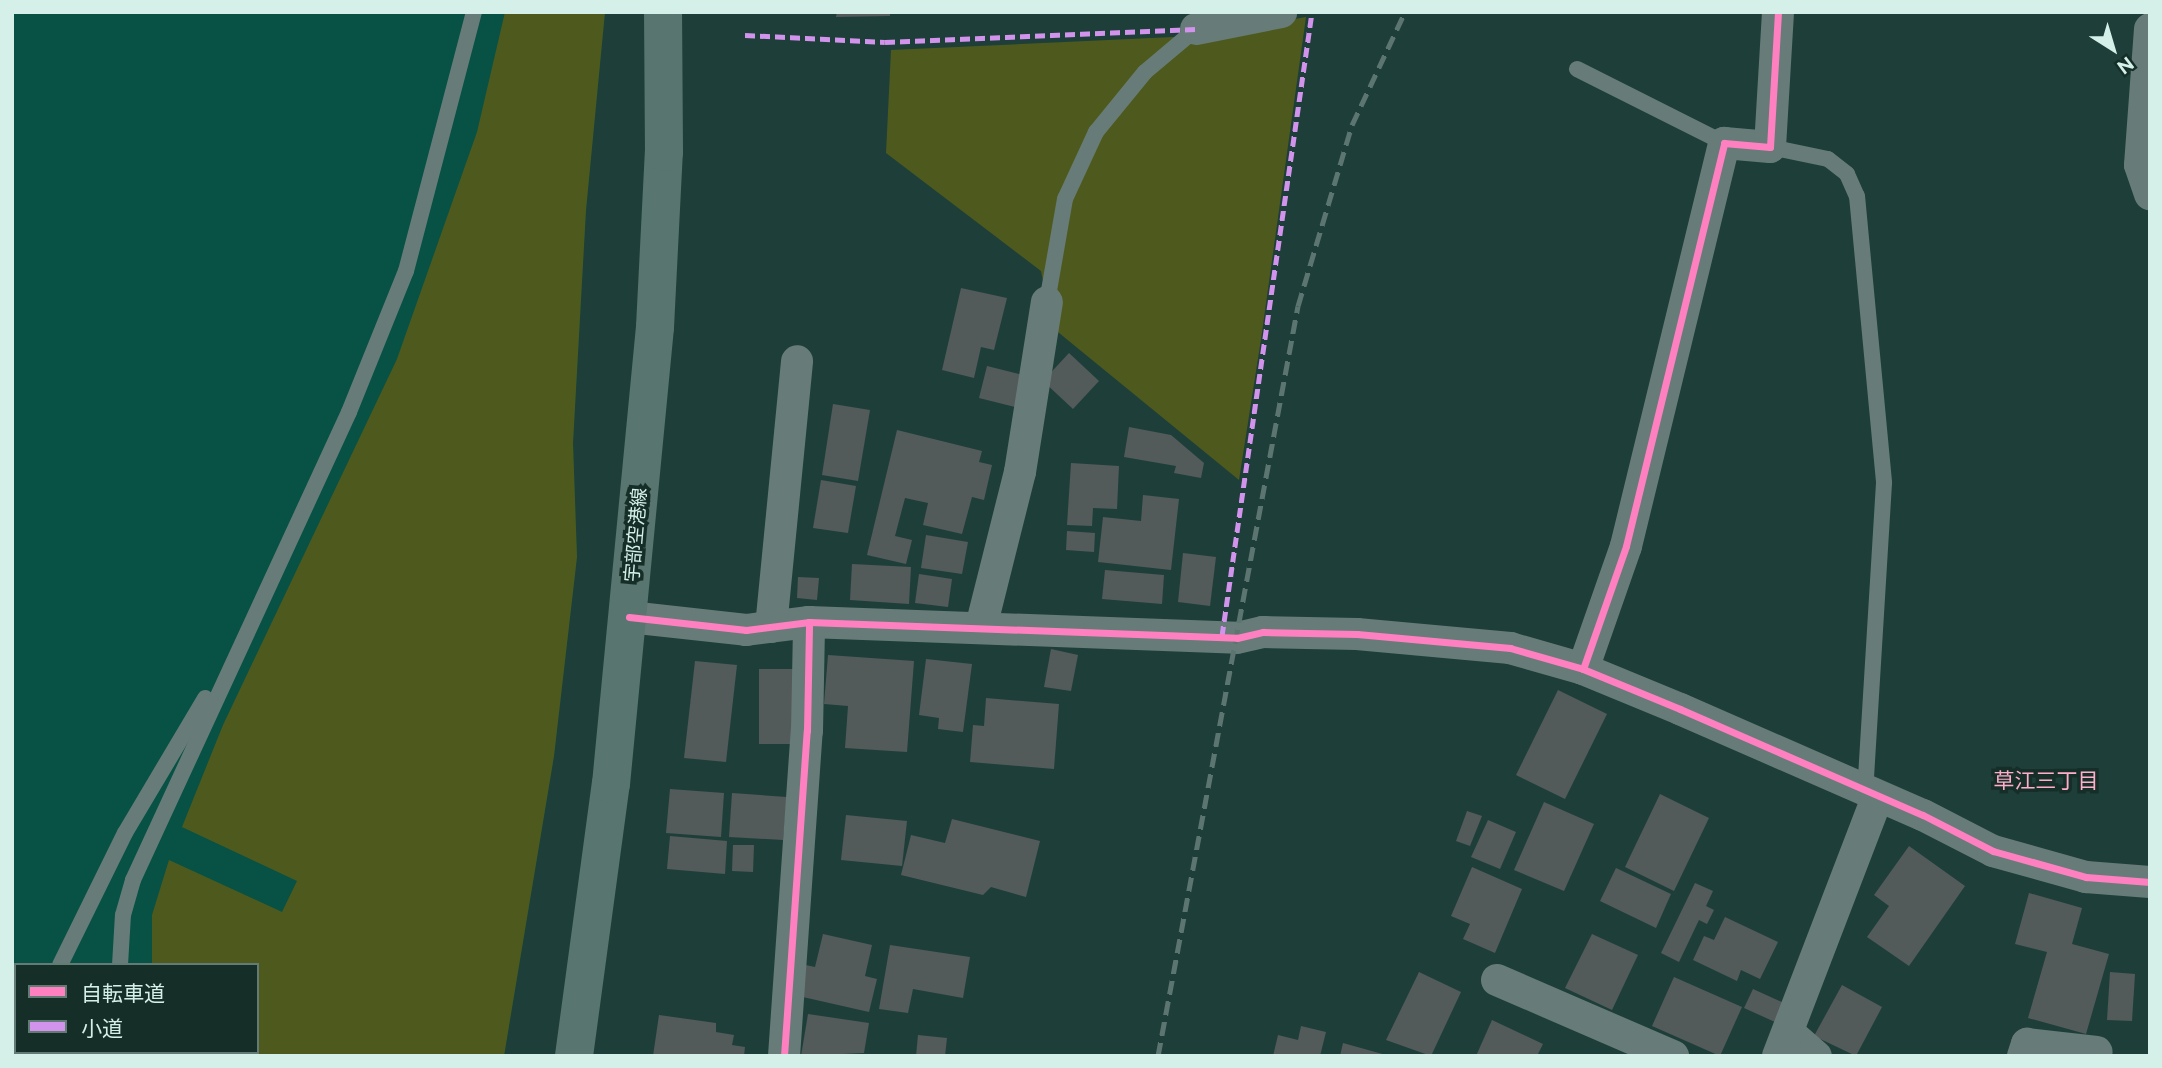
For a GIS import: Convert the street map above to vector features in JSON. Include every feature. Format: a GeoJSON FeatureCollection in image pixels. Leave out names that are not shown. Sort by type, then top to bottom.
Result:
{"type":"FeatureCollection","features":[{"type":"Feature","properties":{"kind":"main road","name":"宇部空港線"},"geometry":{"type":"LineString","coordinates":[[574,1056],[629,617],[655,327],[664,152],[663,12]]}},
{"type":"Feature","properties":{"kind":"street"},"geometry":{"type":"LineString","coordinates":[[1196,29],[1281,12]]}},
{"type":"Feature","properties":{"kind":"street"},"geometry":{"type":"LineString","coordinates":[[1583,668],[1626,546],[1724,143],[1770,147],[1778,12]]}},
{"type":"Feature","properties":{"kind":"street"},"geometry":{"type":"LineString","coordinates":[[2150,29],[2140,165],[2150,194]]}},
{"type":"Feature","properties":{"kind":"street"},"geometry":{"type":"LineString","coordinates":[[981,627],[1020,471],[1047,302]]}},
{"type":"Feature","properties":{"kind":"street"},"geometry":{"type":"LineString","coordinates":[[771,627],[797,361]]}},
{"type":"Feature","properties":{"kind":"street"},"geometry":{"type":"LineString","coordinates":[[629,617],[746,630],[809,622],[1237,638],[1263,632],[1427,638],[1510,648],[1583,668],[1993,851],[2086,877],[2150,882]]}},
{"type":"Feature","properties":{"kind":"street"},"geometry":{"type":"LineString","coordinates":[[784,1056],[807,731],[809,622]]}},
{"type":"Feature","properties":{"kind":"street"},"geometry":{"type":"LineString","coordinates":[[1815,1056],[1783,1044],[1871,795]]}},
{"type":"Feature","properties":{"kind":"street"},"geometry":{"type":"LineString","coordinates":[[1497,980],[1673,1056]]}},
{"type":"Feature","properties":{"kind":"street"},"geometry":{"type":"LineString","coordinates":[[2024,1056],[2027,1044],[2098,1052]]}},
{"type":"Feature","properties":{"kind":"lane"},"geometry":{"type":"LineString","coordinates":[[120,963],[123,915],[133,880],[242,636],[349,412],[406,271],[474,12]]}},
{"type":"Feature","properties":{"kind":"lane"},"geometry":{"type":"LineString","coordinates":[[1047,302],[1065,199],[1096,132],[1145,72],[1196,29]]}},
{"type":"Feature","properties":{"kind":"lane"},"geometry":{"type":"LineString","coordinates":[[1577,69],[1724,143]]}},
{"type":"Feature","properties":{"kind":"lane"},"geometry":{"type":"LineString","coordinates":[[1770,147],[1828,159],[1847,174],[1857,197],[1884,483],[1871,795]]}},
{"type":"Feature","properties":{"kind":"lane"},"geometry":{"type":"LineString","coordinates":[[61,963],[125,833],[242,636]]}},
{"type":"Feature","properties":{"kind":"shaded area"},"geometry":{"type":"Polygon","coordinates":[[[12,12],[605,12],[586,210],[573,443],[577,557],[554,756],[504,1056],[12,1056],[12,12]]]}},
{"type":"Feature","properties":{"kind":"shaded area"},"geometry":{"type":"Polygon","coordinates":[[[505,12],[605,12],[586,210],[573,443],[577,557],[554,756],[504,1056],[188,1056],[186,1054],[259,1054],[259,963],[152,963],[152,915],[169,860],[282,912],[297,881],[182,827],[223,725],[397,359],[477,132],[505,12]]]}},
{"type":"Feature","properties":{"kind":"shaded area"},"geometry":{"type":"Polygon","coordinates":[[[1306,17],[1239,480],[1053,328],[1041,271],[886,153],[891,50],[1195,36],[1306,17]]]}},
{"type":"Feature","properties":{"kind":"building"},"geometry":{"type":"Polygon","coordinates":[[[837,12],[890,12],[890,16],[836,17],[837,12]]]}},
{"type":"Feature","properties":{"kind":"building"},"geometry":{"type":"Polygon","coordinates":[[[961,288],[1007,298],[994,350],[981,347],[974,378],[942,370],[961,288]]]}},
{"type":"Feature","properties":{"kind":"building"},"geometry":{"type":"Polygon","coordinates":[[[1069,353],[1099,381],[1073,409],[1043,381],[1069,353]]]}},
{"type":"Feature","properties":{"kind":"building"},"geometry":{"type":"Polygon","coordinates":[[[987,366],[1031,377],[1023,409],[979,398],[987,366]]]}},
{"type":"Feature","properties":{"kind":"building"},"geometry":{"type":"Polygon","coordinates":[[[833,404],[870,410],[858,481],[822,475],[833,404]]]}},
{"type":"Feature","properties":{"kind":"building"},"geometry":{"type":"Polygon","coordinates":[[[1129,427],[1171,435],[1204,463],[1201,478],[1174,473],[1176,466],[1124,457],[1129,427]]]}},
{"type":"Feature","properties":{"kind":"building"},"geometry":{"type":"Polygon","coordinates":[[[897,430],[982,451],[979,462],[992,465],[984,500],[972,497],[962,534],[923,525],[928,503],[905,498],[895,536],[912,540],[906,564],[867,555],[897,430]]]}},
{"type":"Feature","properties":{"kind":"building"},"geometry":{"type":"Polygon","coordinates":[[[1071,463],[1119,466],[1117,509],[1093,508],[1092,526],[1067,525],[1071,463]]]}},
{"type":"Feature","properties":{"kind":"building"},"geometry":{"type":"Polygon","coordinates":[[[821,480],[856,486],[848,533],[813,528],[821,480]]]}},
{"type":"Feature","properties":{"kind":"building"},"geometry":{"type":"Polygon","coordinates":[[[1143,495],[1179,499],[1171,570],[1098,562],[1103,517],[1141,521],[1143,495]]]}},
{"type":"Feature","properties":{"kind":"building"},"geometry":{"type":"Polygon","coordinates":[[[1067,531],[1095,533],[1094,552],[1066,550],[1067,531]]]}},
{"type":"Feature","properties":{"kind":"building"},"geometry":{"type":"Polygon","coordinates":[[[926,535],[968,542],[962,574],[921,568],[926,535]]]}},
{"type":"Feature","properties":{"kind":"building"},"geometry":{"type":"Polygon","coordinates":[[[1183,553],[1216,557],[1210,606],[1178,602],[1183,553]]]}},
{"type":"Feature","properties":{"kind":"building"},"geometry":{"type":"Polygon","coordinates":[[[852,564],[911,567],[909,604],[850,600],[852,564]]]}},
{"type":"Feature","properties":{"kind":"building"},"geometry":{"type":"Polygon","coordinates":[[[1105,570],[1164,575],[1162,604],[1102,599],[1105,570]]]}},
{"type":"Feature","properties":{"kind":"building"},"geometry":{"type":"Polygon","coordinates":[[[919,574],[952,579],[948,607],[915,603],[919,574]]]}},
{"type":"Feature","properties":{"kind":"building"},"geometry":{"type":"Polygon","coordinates":[[[798,577],[819,578],[817,600],[797,598],[798,577]]]}},
{"type":"Feature","properties":{"kind":"building"},"geometry":{"type":"Polygon","coordinates":[[[1051,649],[1078,655],[1071,691],[1044,687],[1051,649]]]}},
{"type":"Feature","properties":{"kind":"building"},"geometry":{"type":"Polygon","coordinates":[[[828,655],[914,661],[907,752],[845,748],[848,706],[824,704],[828,655]]]}},
{"type":"Feature","properties":{"kind":"building"},"geometry":{"type":"Polygon","coordinates":[[[926,659],[972,664],[963,732],[938,729],[939,718],[919,715],[926,659]]]}},
{"type":"Feature","properties":{"kind":"building"},"geometry":{"type":"Polygon","coordinates":[[[695,661],[737,665],[726,762],[684,758],[695,661]]]}},
{"type":"Feature","properties":{"kind":"building"},"geometry":{"type":"Polygon","coordinates":[[[759,669],[799,669],[800,744],[759,744],[759,669]]]}},
{"type":"Feature","properties":{"kind":"building"},"geometry":{"type":"Polygon","coordinates":[[[1558,690],[1607,714],[1565,799],[1516,775],[1558,690]]]}},
{"type":"Feature","properties":{"kind":"building"},"geometry":{"type":"Polygon","coordinates":[[[986,698],[1059,704],[1054,769],[970,762],[973,725],[984,726],[986,698]]]}},
{"type":"Feature","properties":{"kind":"building"},"geometry":{"type":"Polygon","coordinates":[[[670,789],[724,793],[721,837],[666,833],[670,789]]]}},
{"type":"Feature","properties":{"kind":"building"},"geometry":{"type":"Polygon","coordinates":[[[732,793],[787,797],[783,840],[729,837],[732,793]]]}},
{"type":"Feature","properties":{"kind":"building"},"geometry":{"type":"Polygon","coordinates":[[[1660,794],[1709,818],[1674,891],[1625,867],[1660,794]]]}},
{"type":"Feature","properties":{"kind":"building"},"geometry":{"type":"Polygon","coordinates":[[[1544,802],[1594,824],[1564,891],[1514,870],[1544,802]]]}},
{"type":"Feature","properties":{"kind":"building"},"geometry":{"type":"Polygon","coordinates":[[[1467,811],[1482,816],[1470,846],[1456,841],[1467,811]]]}},
{"type":"Feature","properties":{"kind":"building"},"geometry":{"type":"Polygon","coordinates":[[[846,815],[907,821],[902,866],[841,860],[846,815]]]}},
{"type":"Feature","properties":{"kind":"building"},"geometry":{"type":"Polygon","coordinates":[[[952,819],[1040,841],[1026,897],[991,887],[983,895],[901,875],[911,835],[945,843],[952,819]]]}},
{"type":"Feature","properties":{"kind":"building"},"geometry":{"type":"Polygon","coordinates":[[[1488,820],[1516,832],[1500,869],[1471,857],[1488,820]]]}},
{"type":"Feature","properties":{"kind":"building"},"geometry":{"type":"Polygon","coordinates":[[[670,836],[727,841],[725,874],[667,869],[670,836]]]}},
{"type":"Feature","properties":{"kind":"building"},"geometry":{"type":"Polygon","coordinates":[[[733,845],[754,845],[753,872],[732,871],[733,845]]]}},
{"type":"Feature","properties":{"kind":"building"},"geometry":{"type":"Polygon","coordinates":[[[1909,846],[1965,886],[1909,966],[1867,937],[1889,906],[1874,895],[1909,846]]]}},
{"type":"Feature","properties":{"kind":"building"},"geometry":{"type":"Polygon","coordinates":[[[1472,867],[1522,889],[1495,953],[1463,939],[1470,924],[1451,916],[1472,867]]]}},
{"type":"Feature","properties":{"kind":"building"},"geometry":{"type":"Polygon","coordinates":[[[1616,868],[1671,894],[1656,928],[1600,901],[1616,868]]]}},
{"type":"Feature","properties":{"kind":"building"},"geometry":{"type":"Polygon","coordinates":[[[1695,883],[1713,891],[1706,906],[1714,910],[1707,924],[1699,920],[1679,962],[1661,953],[1695,883]]]}},
{"type":"Feature","properties":{"kind":"building"},"geometry":{"type":"Polygon","coordinates":[[[2029,893],[2082,908],[2072,944],[2109,954],[2086,1034],[2028,1018],[2047,952],[2015,944],[2029,893]]]}},
{"type":"Feature","properties":{"kind":"building"},"geometry":{"type":"Polygon","coordinates":[[[1725,917],[1778,942],[1760,979],[1741,970],[1737,981],[1693,960],[1704,936],[1714,940],[1725,917]]]}},
{"type":"Feature","properties":{"kind":"building"},"geometry":{"type":"Polygon","coordinates":[[[823,934],[872,945],[865,976],[877,979],[869,1012],[794,995],[801,964],[815,967],[823,934]]]}},
{"type":"Feature","properties":{"kind":"building"},"geometry":{"type":"Polygon","coordinates":[[[1592,934],[1638,955],[1612,1010],[1565,988],[1592,934]]]}},
{"type":"Feature","properties":{"kind":"building"},"geometry":{"type":"Polygon","coordinates":[[[890,945],[970,957],[963,998],[913,989],[908,1013],[879,1009],[890,945]]]}},
{"type":"Feature","properties":{"kind":"building"},"geometry":{"type":"Polygon","coordinates":[[[1419,972],[1461,992],[1431,1056],[1386,1040],[1419,972]]]}},
{"type":"Feature","properties":{"kind":"building"},"geometry":{"type":"Polygon","coordinates":[[[2110,972],[2135,974],[2132,1021],[2107,1020],[2110,972]]]}},
{"type":"Feature","properties":{"kind":"building"},"geometry":{"type":"Polygon","coordinates":[[[1674,977],[1742,1007],[1720,1056],[1652,1026],[1674,977]]]}},
{"type":"Feature","properties":{"kind":"building"},"geometry":{"type":"Polygon","coordinates":[[[1842,985],[1882,1007],[1856,1056],[1814,1036],[1842,985]]]}},
{"type":"Feature","properties":{"kind":"building"},"geometry":{"type":"Polygon","coordinates":[[[1753,989],[1784,1003],[1775,1022],[1744,1008],[1753,989]]]}},
{"type":"Feature","properties":{"kind":"building"},"geometry":{"type":"Polygon","coordinates":[[[808,1014],[869,1023],[864,1053],[801,1056],[808,1014]]]}},
{"type":"Feature","properties":{"kind":"building"},"geometry":{"type":"Polygon","coordinates":[[[659,1015],[716,1023],[716,1032],[734,1035],[732,1045],[745,1047],[744,1056],[653,1056],[659,1015]]]}},
{"type":"Feature","properties":{"kind":"building"},"geometry":{"type":"Polygon","coordinates":[[[1492,1020],[1543,1044],[1537,1056],[1476,1056],[1492,1020]]]}},
{"type":"Feature","properties":{"kind":"building"},"geometry":{"type":"Polygon","coordinates":[[[1301,1026],[1326,1032],[1320,1056],[1273,1056],[1278,1035],[1298,1040],[1301,1026]]]}},
{"type":"Feature","properties":{"kind":"building"},"geometry":{"type":"Polygon","coordinates":[[[918,1035],[947,1038],[945,1056],[916,1056],[918,1035]]]}},
{"type":"Feature","properties":{"kind":"building"},"geometry":{"type":"Polygon","coordinates":[[[1343,1043],[1386,1055],[1386,1056],[1340,1056],[1343,1043]]]}},
{"type":"Feature","properties":{"kind":"railway"},"geometry":{"type":"LineString","coordinates":[[1158,1056],[1298,306],[1352,125],[1405,12]]}},
{"type":"Feature","properties":{"kind":"marked path"},"geometry":{"type":"LineString","coordinates":[[1222,636],[1312,12]]}},
{"type":"Feature","properties":{"kind":"marked path"},"geometry":{"type":"LineString","coordinates":[[745,35],[885,42],[1196,29]]}},
{"type":"Feature","properties":{"kind":"cycle path"},"geometry":{"type":"LineString","coordinates":[[1583,669],[1626,546],[1724,143],[1770,147],[1778,12]]}},
{"type":"Feature","properties":{"kind":"cycle path"},"geometry":{"type":"LineString","coordinates":[[629,617],[746,630],[809,622],[1237,638],[1263,632],[1357,634],[1510,648],[1583,669],[1680,709],[1923,815],[1993,851],[2086,877],[2150,882]]}},
{"type":"Feature","properties":{"kind":"cycle path"},"geometry":{"type":"LineString","coordinates":[[784,1056],[807,731],[809,622]]}},
{"type":"Feature","properties":{"kind":"district","name":"草江三丁目"},"geometry":{"type":"Point","coordinates":[2046,781]}}]}
